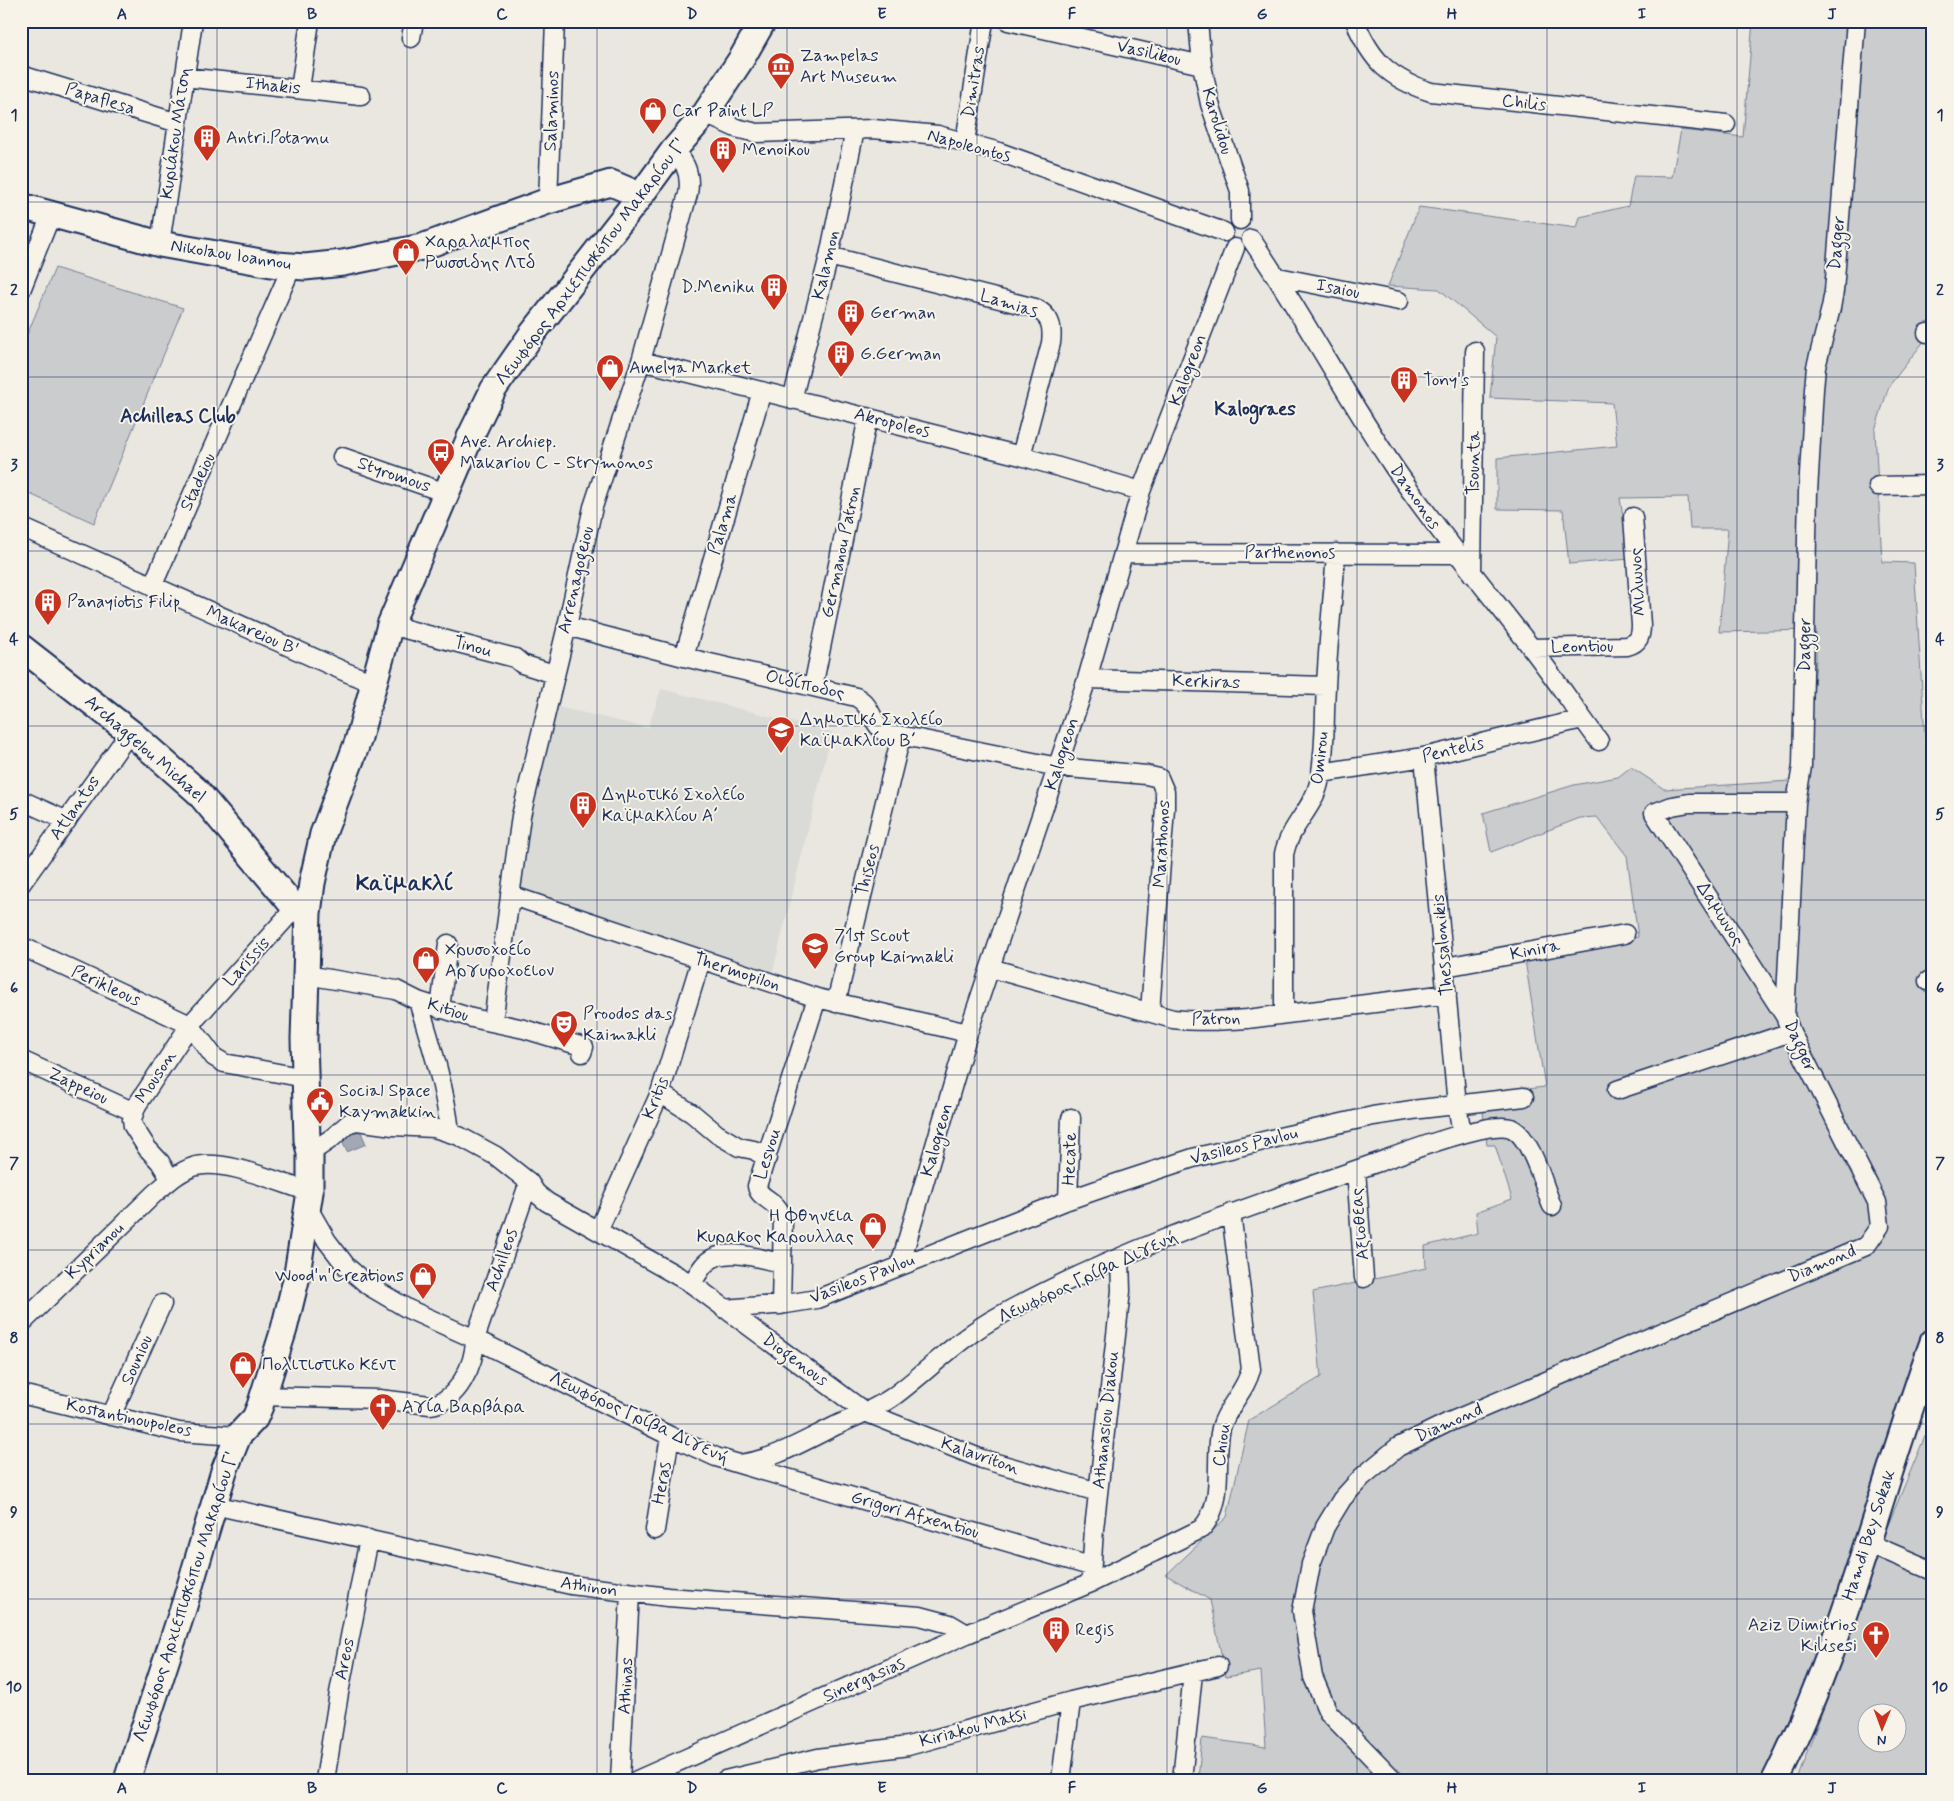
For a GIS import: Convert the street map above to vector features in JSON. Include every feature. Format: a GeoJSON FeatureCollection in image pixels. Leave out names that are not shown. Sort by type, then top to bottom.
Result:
{"type":"FeatureCollection","features":[{"type":"Feature","properties":{"kind":"street","name":"Κυριάκου Μάτση"},"geometry":{"type":"LineString","coordinates":[[160,244],[193,21]]}},
{"type":"Feature","properties":{"kind":"street"},"geometry":{"type":"LineString","coordinates":[[300,89],[310,21]]}},
{"type":"Feature","properties":{"kind":"street","name":"Salaminos"},"geometry":{"type":"LineString","coordinates":[[548,201],[555,21]]}},
{"type":"Feature","properties":{"kind":"street","name":"Dimitras"},"geometry":{"type":"LineString","coordinates":[[965,142],[984,21]]}},
{"type":"Feature","properties":{"kind":"street","name":"Vasilikou"},"geometry":{"type":"LineString","coordinates":[[1008,21],[1202,65]]}},
{"type":"Feature","properties":{"kind":"street","name":"Karolidou"},"geometry":{"type":"LineString","coordinates":[[1198,21],[1202,65],[1210,104],[1240,191],[1240,220]]}},
{"type":"Feature","properties":{"kind":"street","name":"Chilis"},"geometry":{"type":"LineString","coordinates":[[1356,21],[1372,54],[1380,64],[1407,84],[1431,92],[1726,124]]}},
{"type":"Feature","properties":{"kind":"street","name":"Dagger"},"geometry":{"type":"LineString","coordinates":[[1856,21],[1834,291],[1820,350],[1814,389],[1808,492],[1802,766],[1796,802],[1788,1024],[1877,1202],[1880,1226],[1866,1246]]}},
{"type":"Feature","properties":{"kind":"street","name":"Λεωφόρος Αρχιεπισκόπου Μακαρίου Γ'"},"geometry":{"type":"LineString","coordinates":[[127,1780],[178,1624],[224,1471],[238,1436],[255,1418],[286,1321],[296,1280],[309,1200],[310,1153],[307,1140],[304,1039],[306,975],[302,911],[312,883],[324,834],[358,741],[390,624],[446,493],[493,390],[532,334],[638,199],[673,151],[705,114],[742,58],[760,22]]}},
{"type":"Feature","properties":{"kind":"street","name":"Papaflesa"},"geometry":{"type":"LineString","coordinates":[[21,75],[178,123]]}},
{"type":"Feature","properties":{"kind":"street","name":"Ithakis"},"geometry":{"type":"LineString","coordinates":[[184,77],[361,96]]}},
{"type":"Feature","properties":{"kind":"street","name":"Napoleontos"},"geometry":{"type":"LineString","coordinates":[[705,114],[736,128],[752,132],[895,130],[965,142],[996,151],[1224,232]]}},
{"type":"Feature","properties":{"kind":"street","name":"Kalamon"},"geometry":{"type":"LineString","coordinates":[[792,400],[829,256],[855,130]]}},
{"type":"Feature","properties":{"kind":"street","name":"Arrenagogeiou"},"geometry":{"type":"LineString","coordinates":[[493,1022],[521,816],[567,626],[592,507],[641,361],[689,188],[689,176],[685,165],[682,159],[673,151]]}},
{"type":"Feature","properties":{"kind":"street","name":"Nikolaou Ioannou"},"geometry":{"type":"LineString","coordinates":[[21,206],[160,244],[262,263],[292,266],[343,263],[404,252],[441,241],[548,201],[611,183],[630,191],[638,199]]}},
{"type":"Feature","properties":{"kind":"street"},"geometry":{"type":"LineString","coordinates":[[21,290],[51,215]]}},
{"type":"Feature","properties":{"kind":"street"},"geometry":{"type":"LineString","coordinates":[[1233,220],[1240,220],[1250,226],[1252,239],[1242,248],[1235,248],[1228,244],[1224,238],[1224,232],[1227,225],[1233,220]]}},
{"type":"Feature","properties":{"kind":"street","name":"Damonos"},"geometry":{"type":"LineString","coordinates":[[1252,239],[1278,277],[1318,347],[1392,465],[1456,554],[1531,648],[1599,741]]}},
{"type":"Feature","properties":{"kind":"street","name":"Kalogreon"},"geometry":{"type":"LineString","coordinates":[[900,1265],[968,1033],[1087,679],[1141,491],[1235,248]]}},
{"type":"Feature","properties":{"kind":"street","name":"Lamias"},"geometry":{"type":"LineString","coordinates":[[829,256],[1035,308],[1049,318],[1052,328],[1051,343],[1021,456]]}},
{"type":"Feature","properties":{"kind":"street","name":"Stadeiou"},"geometry":{"type":"LineString","coordinates":[[152,587],[292,266]]}},
{"type":"Feature","properties":{"kind":"street","name":"Isaiou"},"geometry":{"type":"LineString","coordinates":[[1278,277],[1399,301]]}},
{"type":"Feature","properties":{"kind":"street","name":"Tsounta"},"geometry":{"type":"LineString","coordinates":[[1472,574],[1475,351]]}},
{"type":"Feature","properties":{"kind":"street","name":"Akropoleos"},"geometry":{"type":"LineString","coordinates":[[641,361],[1021,456],[1141,491]]}},
{"type":"Feature","properties":{"kind":"street","name":"Palama"},"geometry":{"type":"LineString","coordinates":[[684,657],[762,391]]}},
{"type":"Feature","properties":{"kind":"street","name":"Germanou Patron"},"geometry":{"type":"LineString","coordinates":[[813,687],[868,417]]}},
{"type":"Feature","properties":{"kind":"street","name":"Styromous"},"geometry":{"type":"LineString","coordinates":[[342,457],[446,493]]}},
{"type":"Feature","properties":{"kind":"street"},"geometry":{"type":"LineString","coordinates":[[1878,486],[1933,485]]}},
{"type":"Feature","properties":{"kind":"street","name":"Μιλωνος"},"geometry":{"type":"LineString","coordinates":[[1633,517],[1641,631],[1638,641],[1633,644]]}},
{"type":"Feature","properties":{"kind":"street","name":"Makareiou B'"},"geometry":{"type":"LineString","coordinates":[[21,527],[152,587],[374,683]]}},
{"type":"Feature","properties":{"kind":"street","name":"Parthenonos"},"geometry":{"type":"LineString","coordinates":[[1123,553],[1456,554]]}},
{"type":"Feature","properties":{"kind":"street","name":"Omirou"},"geometry":{"type":"LineString","coordinates":[[1284,1014],[1284,854],[1286,843],[1316,793],[1321,773],[1336,553]]}},
{"type":"Feature","properties":{"kind":"street","name":"Tinou"},"geometry":{"type":"LineString","coordinates":[[390,624],[515,658],[522,664],[554,674]]}},
{"type":"Feature","properties":{"kind":"street","name":"Οιδίποδος"},"geometry":{"type":"LineString","coordinates":[[567,626],[684,657],[856,697],[864,701],[871,710],[878,727],[884,732],[1058,767]]}},
{"type":"Feature","properties":{"kind":"street","name":"Leontiou"},"geometry":{"type":"LineString","coordinates":[[1531,648],[1633,644]]}},
{"type":"Feature","properties":{"kind":"street","name":"Archaggelou Michael"},"geometry":{"type":"LineString","coordinates":[[21,647],[130,732],[197,790],[302,911]]}},
{"type":"Feature","properties":{"kind":"street","name":"Kerkiras"},"geometry":{"type":"LineString","coordinates":[[1087,679],[1326,686]]}},
{"type":"Feature","properties":{"kind":"street","name":"Pentelis"},"geometry":{"type":"LineString","coordinates":[[1321,773],[1424,757],[1582,719]]}},
{"type":"Feature","properties":{"kind":"street","name":"Atlantos"},"geometry":{"type":"LineString","coordinates":[[21,884],[130,732]]}},
{"type":"Feature","properties":{"kind":"street","name":"Thiseos"},"geometry":{"type":"LineString","coordinates":[[836,1003],[901,736]]}},
{"type":"Feature","properties":{"kind":"street","name":"Thessalonikis"},"geometry":{"type":"LineString","coordinates":[[1424,757],[1457,1104],[1462,1133]]}},
{"type":"Feature","properties":{"kind":"street","name":"Marathonos"},"geometry":{"type":"LineString","coordinates":[[1058,767],[1154,776],[1160,778],[1163,785],[1165,808],[1150,1012]]}},
{"type":"Feature","properties":{"kind":"street"},"geometry":{"type":"LineString","coordinates":[[21,800],[67,820]]}},
{"type":"Feature","properties":{"kind":"street","name":"Δαμωνος"},"geometry":{"type":"LineString","coordinates":[[1788,1024],[1654,813],[1672,806],[1689,803],[1796,802]]}},
{"type":"Feature","properties":{"kind":"street","name":"Thermopilon"},"geometry":{"type":"LineString","coordinates":[[510,895],[817,998],[968,1033]]}},
{"type":"Feature","properties":{"kind":"street","name":"Larissis"},"geometry":{"type":"LineString","coordinates":[[190,1025],[302,911]]}},
{"type":"Feature","properties":{"kind":"street","name":"Kinira"},"geometry":{"type":"LineString","coordinates":[[1445,967],[1625,934]]}},
{"type":"Feature","properties":{"kind":"street"},"geometry":{"type":"LineString","coordinates":[[440,1008],[448,944]]}},
{"type":"Feature","properties":{"kind":"street","name":"Perikleous"},"geometry":{"type":"LineString","coordinates":[[21,946],[190,1025]]}},
{"type":"Feature","properties":{"kind":"street","name":"Kritis"},"geometry":{"type":"LineString","coordinates":[[598,1231],[660,1093],[702,960]]}},
{"type":"Feature","properties":{"kind":"street","name":"Patron"},"geometry":{"type":"LineString","coordinates":[[990,968],[1173,1019],[1205,1021],[1247,1019],[1447,994]]}},
{"type":"Feature","properties":{"kind":"street","name":"Kitiou"},"geometry":{"type":"LineString","coordinates":[[306,975],[396,990],[418,1001],[440,1008],[568,1041],[584,1047],[582,1053]]}},
{"type":"Feature","properties":{"kind":"street","name":"Lesvou"},"geometry":{"type":"LineString","coordinates":[[781,1305],[783,1218],[779,1208],[758,1192],[757,1186],[817,998]]}},
{"type":"Feature","properties":{"kind":"street"},"geometry":{"type":"LineString","coordinates":[[418,1001],[435,1057],[450,1132]]}},
{"type":"Feature","properties":{"kind":"street"},"geometry":{"type":"LineString","coordinates":[[1617,1090],[1788,1024]]}},
{"type":"Feature","properties":{"kind":"street"},"geometry":{"type":"LineString","coordinates":[[190,1025],[214,1057],[224,1063],[305,1078]]}},
{"type":"Feature","properties":{"kind":"street","name":"Mouson"},"geometry":{"type":"LineString","coordinates":[[171,1180],[136,1131],[132,1119],[149,1086],[190,1025]]}},
{"type":"Feature","properties":{"kind":"street","name":"Zappeiou"},"geometry":{"type":"LineString","coordinates":[[21,1060],[134,1112]]}},
{"type":"Feature","properties":{"kind":"street"},"geometry":{"type":"LineString","coordinates":[[660,1093],[693,1114],[717,1134],[739,1147],[754,1150],[766,1158]]}},
{"type":"Feature","properties":{"kind":"street","name":"Vasileos Pavlou"},"geometry":{"type":"LineString","coordinates":[[724,1308],[781,1305],[817,1299],[1068,1200],[1152,1171],[1226,1150],[1373,1116],[1524,1097]]}},
{"type":"Feature","properties":{"kind":"street","name":"Hecate"},"geometry":{"type":"LineString","coordinates":[[1068,1200],[1071,1118]]}},
{"type":"Feature","properties":{"kind":"street"},"geometry":{"type":"LineString","coordinates":[[310,1153],[323,1145],[349,1123],[357,1121],[393,1126],[434,1128],[450,1132],[477,1144],[496,1156],[529,1182],[536,1194],[547,1202],[692,1284],[724,1308]]}},
{"type":"Feature","properties":{"kind":"street","name":"Λεωφόρος Γρίβα Διγενή"},"geometry":{"type":"LineString","coordinates":[[309,1200],[327,1241],[347,1267],[369,1286],[408,1309],[475,1339],[670,1436],[716,1457],[739,1464],[766,1460],[892,1398],[951,1350],[997,1317],[1025,1301],[1120,1258],[1231,1213],[1462,1133],[1502,1127],[1513,1129],[1526,1144],[1532,1155],[1552,1206]]}},
{"type":"Feature","properties":{"kind":"street","name":"Kyprianou"},"geometry":{"type":"LineString","coordinates":[[25,1313],[154,1194],[190,1168],[208,1164],[236,1168],[309,1200]]}},
{"type":"Feature","properties":{"kind":"street","name":"Αξιοθεας"},"geometry":{"type":"LineString","coordinates":[[1356,1170],[1364,1278]]}},
{"type":"Feature","properties":{"kind":"street","name":"Achilleos"},"geometry":{"type":"LineString","coordinates":[[262,1396],[379,1399],[437,1404],[452,1395],[469,1371],[473,1360],[475,1339],[529,1182]]}},
{"type":"Feature","properties":{"kind":"street","name":"Chiou"},"geometry":{"type":"LineString","coordinates":[[1091,1575],[1191,1535],[1201,1529],[1212,1514],[1216,1501],[1221,1429],[1252,1369],[1231,1213]]}},
{"type":"Feature","properties":{"kind":"street","name":"Diamond"},"geometry":{"type":"LineString","coordinates":[[1394,1780],[1328,1712],[1313,1677],[1302,1611],[1312,1564],[1325,1527],[1342,1499],[1362,1477],[1398,1447],[1456,1419],[1866,1246]]}},
{"type":"Feature","properties":{"kind":"street"},"geometry":{"type":"LineString","coordinates":[[692,1284],[706,1264],[713,1258],[723,1255],[739,1255],[781,1263]]}},
{"type":"Feature","properties":{"kind":"street","name":"Athanasiou Diakou"},"geometry":{"type":"LineString","coordinates":[[1091,1575],[1098,1492],[1121,1291],[1120,1258]]}},
{"type":"Feature","properties":{"kind":"street","name":"Souniou"},"geometry":{"type":"LineString","coordinates":[[112,1416],[162,1304]]}},
{"type":"Feature","properties":{"kind":"street","name":"Diogenous"},"geometry":{"type":"LineString","coordinates":[[724,1308],[865,1412]]}},
{"type":"Feature","properties":{"kind":"street","name":"Hamdi Bey Sokak"},"geometry":{"type":"LineString","coordinates":[[1775,1780],[1788,1754],[1830,1654],[1933,1342]]}},
{"type":"Feature","properties":{"kind":"street","name":"Kostantinoupoleos"},"geometry":{"type":"LineString","coordinates":[[21,1394],[179,1432],[238,1436]]}},
{"type":"Feature","properties":{"kind":"street","name":"Kalavriton"},"geometry":{"type":"LineString","coordinates":[[865,1412],[982,1459],[1098,1492]]}},
{"type":"Feature","properties":{"kind":"street","name":"Heras"},"geometry":{"type":"LineString","coordinates":[[655,1530],[670,1436]]}},
{"type":"Feature","properties":{"kind":"street","name":"Grigori Afxentiou"},"geometry":{"type":"LineString","coordinates":[[739,1464],[1091,1575]]}},
{"type":"Feature","properties":{"kind":"street","name":"Athinon"},"geometry":{"type":"LineString","coordinates":[[214,1505],[571,1585],[630,1593],[920,1616],[938,1619],[967,1634]]}},
{"type":"Feature","properties":{"kind":"street","name":"Areos"},"geometry":{"type":"LineString","coordinates":[[325,1780],[339,1693],[369,1539]]}},
{"type":"Feature","properties":{"kind":"street"},"geometry":{"type":"LineString","coordinates":[[1868,1543],[1933,1571]]}},
{"type":"Feature","properties":{"kind":"street","name":"Sinergasias"},"geometry":{"type":"LineString","coordinates":[[637,1780],[673,1773],[1091,1575]]}},
{"type":"Feature","properties":{"kind":"street","name":"Athinas"},"geometry":{"type":"LineString","coordinates":[[620,1780],[630,1593]]}},
{"type":"Feature","properties":{"kind":"street","name":"Kiriakou Matsi"},"geometry":{"type":"LineString","coordinates":[[729,1779],[818,1758],[908,1746],[1071,1702],[1218,1666]]}},
{"type":"Feature","properties":{"kind":"street"},"geometry":{"type":"LineString","coordinates":[[1182,1780],[1193,1673]]}},
{"type":"Feature","properties":{"kind":"street"},"geometry":{"type":"LineString","coordinates":[[1061,1780],[1071,1702]]}},
{"type":"Feature","properties":{"kind":"shaded area"},"geometry":{"type":"Polygon","coordinates":[[[1753,21],[1933,21],[1933,327],[1889,386],[1875,430],[1882,562],[1914,563],[1925,738],[1933,739],[1933,1320],[1898,1411],[1824,1644],[1767,1780],[1198,1780],[1202,1738],[1266,1747],[1261,1671],[1226,1677],[1210,1600],[1166,1575],[1227,1517],[1249,1420],[1321,1377],[1313,1292],[1426,1268],[1425,1246],[1478,1233],[1476,1212],[1512,1199],[1495,1145],[1487,1145],[1481,1094],[1545,1087],[1525,960],[1638,937],[1627,856],[1597,817],[1580,818],[1491,852],[1483,813],[1574,785],[1618,777],[1631,767],[1664,789],[1806,780],[1816,661],[1816,630],[1719,632],[1728,529],[1690,529],[1688,497],[1620,498],[1630,559],[1569,564],[1563,510],[1497,509],[1497,458],[1617,446],[1612,403],[1490,398],[1496,337],[1439,289],[1388,286],[1419,207],[1577,228],[1580,217],[1628,206],[1634,176],[1672,177],[1681,130],[1743,137],[1753,21]]]}},
{"type":"Feature","properties":{"kind":"shaded area"},"geometry":{"type":"Polygon","coordinates":[[[55,268],[183,308],[94,523],[21,490],[21,349],[55,268]]]}},
{"type":"Feature","properties":{"kind":"shaded area"},"geometry":{"type":"Polygon","coordinates":[[[661,689],[832,732],[772,975],[518,888],[554,706],[648,728],[661,689]]]}},
{"type":"Feature","properties":{"kind":"shaded area"},"geometry":{"type":"Polygon","coordinates":[[[360,1130],[366,1144],[347,1152],[341,1139],[360,1130]]]}},
{"type":"Feature","properties":{"kind":"shaded area"},"geometry":{"type":"Polygon","coordinates":[[[1933,1433],[1933,1780],[1797,1780],[1829,1693],[1875,1556],[1926,1434],[1933,1433]]]}},
{"type":"Feature","properties":{"kind":"place","name":"Zampelas Art Museum"},"geometry":{"type":"Point","coordinates":[781,90]}},
{"type":"Feature","properties":{"kind":"place","name":"Car Paint LP"},"geometry":{"type":"Point","coordinates":[653,135]}},
{"type":"Feature","properties":{"kind":"place","name":"Antri.Potamu"},"geometry":{"type":"Point","coordinates":[207,162]}},
{"type":"Feature","properties":{"kind":"place","name":"Menoikou"},"geometry":{"type":"Point","coordinates":[723,174]}},
{"type":"Feature","properties":{"kind":"place","name":"Χαραλαμπος Ρωσσιδης Λτδ"},"geometry":{"type":"Point","coordinates":[406,276]}},
{"type":"Feature","properties":{"kind":"place","name":"D.Meniku"},"geometry":{"type":"Point","coordinates":[774,311]}},
{"type":"Feature","properties":{"kind":"place","name":"German"},"geometry":{"type":"Point","coordinates":[851,337]}},
{"type":"Feature","properties":{"kind":"place","name":"G.German"},"geometry":{"type":"Point","coordinates":[841,378]}},
{"type":"Feature","properties":{"kind":"place","name":"Amelya Market"},"geometry":{"type":"Point","coordinates":[610,392]}},
{"type":"Feature","properties":{"kind":"place","name":"Tony's"},"geometry":{"type":"Point","coordinates":[1404,404]}},
{"type":"Feature","properties":{"kind":"place","name":"Ave. Archiep. Makariou C - Strymonos"},"geometry":{"type":"Point","coordinates":[441,476]}},
{"type":"Feature","properties":{"kind":"place","name":"Panayiotis Filip"},"geometry":{"type":"Point","coordinates":[48,626]}},
{"type":"Feature","properties":{"kind":"place","name":"Δημοτικό Σχολείο Καϊμακλίου Β΄"},"geometry":{"type":"Point","coordinates":[781,754]}},
{"type":"Feature","properties":{"kind":"place","name":"Δημοτικό Σχολείο Καϊμακλίου Α΄"},"geometry":{"type":"Point","coordinates":[583,829]}},
{"type":"Feature","properties":{"kind":"place","name":"71st Scout Group Kaimakli"},"geometry":{"type":"Point","coordinates":[815,970]}},
{"type":"Feature","properties":{"kind":"place","name":"Χρυσοχοείο Αργυροχοειον"},"geometry":{"type":"Point","coordinates":[426,984]}},
{"type":"Feature","properties":{"kind":"place","name":"Proodos das Kaimakli"},"geometry":{"type":"Point","coordinates":[564,1048]}},
{"type":"Feature","properties":{"kind":"place","name":"Social Space Kaymakkin"},"geometry":{"type":"Point","coordinates":[320,1125]}},
{"type":"Feature","properties":{"kind":"place","name":"Η Φθηνεια Κυρακος Καρουλλας"},"geometry":{"type":"Point","coordinates":[873,1250]}},
{"type":"Feature","properties":{"kind":"place","name":"Wood'n'Creations"},"geometry":{"type":"Point","coordinates":[423,1300]}},
{"type":"Feature","properties":{"kind":"place","name":"Πολιτιστικο Κεντ"},"geometry":{"type":"Point","coordinates":[243,1389]}},
{"type":"Feature","properties":{"kind":"place","name":"Αγία Βαρβάρα"},"geometry":{"type":"Point","coordinates":[383,1431]}},
{"type":"Feature","properties":{"kind":"place","name":"Regis"},"geometry":{"type":"Point","coordinates":[1056,1654]}},
{"type":"Feature","properties":{"kind":"place","name":"Aziz Dimitrios Kilisesi"},"geometry":{"type":"Point","coordinates":[1876,1659]}},
{"type":"Feature","properties":{"kind":"district","name":"Kalograes"},"geometry":{"type":"Point","coordinates":[1255,409]}},
{"type":"Feature","properties":{"kind":"district","name":"Achilleas Club"},"geometry":{"type":"Point","coordinates":[178,416]}},
{"type":"Feature","properties":{"kind":"district","name":"Καϊμακλί"},"geometry":{"type":"Point","coordinates":[404,884]}}]}
